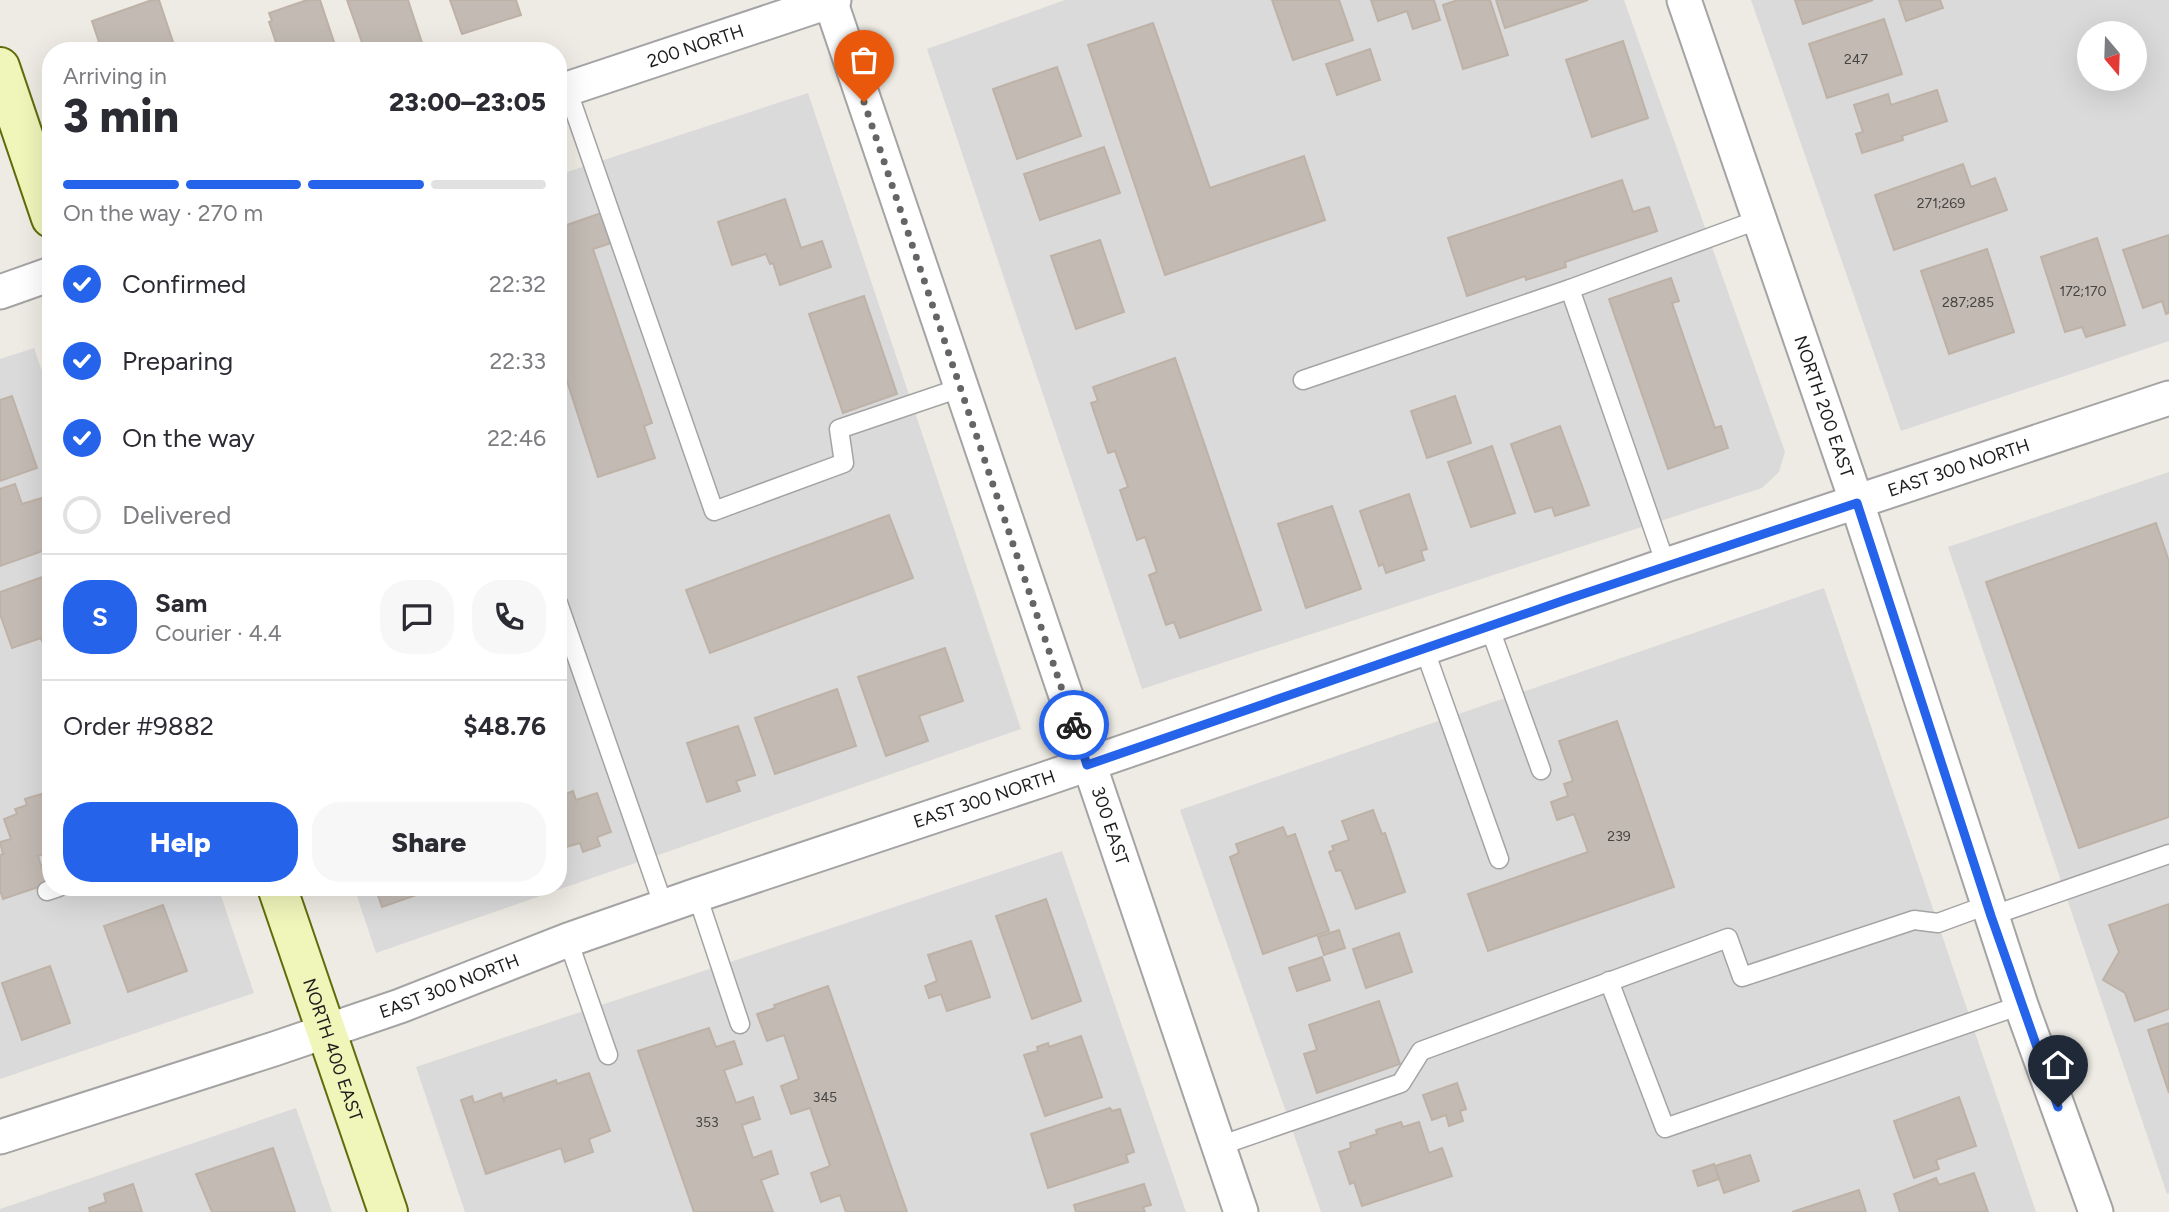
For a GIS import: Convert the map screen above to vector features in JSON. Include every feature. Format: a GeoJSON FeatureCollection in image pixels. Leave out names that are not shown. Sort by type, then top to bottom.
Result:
{"type":"FeatureCollection","features":[{"type":"Feature","properties":{"kind":"street","name":"200 NORTH"},"geometry":{"type":"LineString","coordinates":[[567,89],[831,0]]}},
{"type":"Feature","properties":{"kind":"street","name":"300 EAST"},"geometry":{"type":"LineString","coordinates":[[831,0],[1087,765],[1241,1212]]}},
{"type":"Feature","properties":{"kind":"street","name":"NORTH 200 EAST"},"geometry":{"type":"LineString","coordinates":[[1684,0],[1857,503],[2021,1005],[2096,1212]]}},
{"type":"Feature","properties":{"kind":"street"},"geometry":{"type":"LineString","coordinates":[[0,67],[42,191]]}},
{"type":"Feature","properties":{"kind":"street"},"geometry":{"type":"LineString","coordinates":[[0,292],[42,277]]}},
{"type":"Feature","properties":{"kind":"street","name":"EAST 300 NORTH"},"geometry":{"type":"LineString","coordinates":[[0,1137],[327,1031],[400,1006],[568,940],[697,895],[1087,765],[1666,565],[2169,398]]}},
{"type":"Feature","properties":{"kind":"street","name":"NORTH 400 EAST"},"geometry":{"type":"LineString","coordinates":[[280,896],[388,1212]]}},
{"type":"Feature","properties":{"kind":"lane"},"geometry":{"type":"LineString","coordinates":[[567,105],[714,511],[844,463],[839,429],[960,388]]}},
{"type":"Feature","properties":{"kind":"lane"},"geometry":{"type":"LineString","coordinates":[[1303,380],[1570,289],[1760,219]]}},
{"type":"Feature","properties":{"kind":"lane"},"geometry":{"type":"LineString","coordinates":[[1570,289],[1666,565]]}},
{"type":"Feature","properties":{"kind":"lane"},"geometry":{"type":"LineString","coordinates":[[1489,626],[1541,770]]}},
{"type":"Feature","properties":{"kind":"lane"},"geometry":{"type":"LineString","coordinates":[[567,629],[664,907]]}},
{"type":"Feature","properties":{"kind":"lane"},"geometry":{"type":"LineString","coordinates":[[1424,648],[1499,859]]}},
{"type":"Feature","properties":{"kind":"lane"},"geometry":{"type":"LineString","coordinates":[[1219,1146],[1401,1083],[1422,1051],[1728,938],[1742,976],[1914,920],[1938,923],[1989,910],[2169,854]]}},
{"type":"Feature","properties":{"kind":"lane"},"geometry":{"type":"LineString","coordinates":[[697,895],[740,1024]]}},
{"type":"Feature","properties":{"kind":"lane"},"geometry":{"type":"LineString","coordinates":[[568,940],[608,1055]]}},
{"type":"Feature","properties":{"kind":"lane"},"geometry":{"type":"LineString","coordinates":[[1609,981],[1665,1128],[2021,1005]]}},
{"type":"Feature","properties":{"kind":"shaded area"},"geometry":{"type":"Polygon","coordinates":[[[1065,0],[1624,0],[1785,452],[1779,472],[1762,488],[1142,689],[927,49],[1065,0]]]}},
{"type":"Feature","properties":{"kind":"shaded area"},"geometry":{"type":"Polygon","coordinates":[[[1751,0],[2169,0],[2169,341],[1901,431],[1751,0]]]}},
{"type":"Feature","properties":{"kind":"shaded area"},"geometry":{"type":"Polygon","coordinates":[[[808,93],[1021,729],[567,887],[567,172],[808,93]]]}},
{"type":"Feature","properties":{"kind":"shaded area"},"geometry":{"type":"Polygon","coordinates":[[[34,348],[42,372],[42,896],[221,896],[254,993],[0,1079],[0,359],[34,348]]]}},
{"type":"Feature","properties":{"kind":"shaded area"},"geometry":{"type":"Polygon","coordinates":[[[2169,472],[2169,1193],[2167,1194],[1948,547],[2169,472]]]}},
{"type":"Feature","properties":{"kind":"shaded area"},"geometry":{"type":"Polygon","coordinates":[[[1824,588],[2036,1212],[1321,1212],[1180,810],[1824,588]]]}},
{"type":"Feature","properties":{"kind":"shaded area"},"geometry":{"type":"Polygon","coordinates":[[[1062,851],[1186,1212],[465,1212],[416,1067],[1062,851]]]}},
{"type":"Feature","properties":{"kind":"shaded area"},"geometry":{"type":"Polygon","coordinates":[[[357,896],[540,896],[376,953],[357,896]]]}},
{"type":"Feature","properties":{"kind":"shaded area"},"geometry":{"type":"Polygon","coordinates":[[[296,1108],[332,1212],[0,1212],[0,1209],[296,1108]]]}},
{"type":"Feature","properties":{"kind":"building"},"geometry":{"type":"Polygon","coordinates":[[[159,0],[173,42],[99,42],[92,21],[159,0]]]}},
{"type":"Feature","properties":{"kind":"building"},"geometry":{"type":"Polygon","coordinates":[[[307,0],[320,0],[334,42],[276,42],[269,13],[307,0]]]}},
{"type":"Feature","properties":{"kind":"building"},"geometry":{"type":"Polygon","coordinates":[[[347,0],[408,0],[422,42],[362,42],[347,0]]]}},
{"type":"Feature","properties":{"kind":"building"},"geometry":{"type":"Polygon","coordinates":[[[450,0],[516,0],[521,15],[462,34],[450,0]]]}},
{"type":"Feature","properties":{"kind":"building"},"geometry":{"type":"Polygon","coordinates":[[[1272,0],[1339,0],[1353,40],[1293,60],[1272,0]]]}},
{"type":"Feature","properties":{"kind":"building"},"geometry":{"type":"Polygon","coordinates":[[[1371,0],[1434,0],[1440,20],[1413,29],[1407,11],[1378,21],[1371,0]]]}},
{"type":"Feature","properties":{"kind":"building"},"geometry":{"type":"Polygon","coordinates":[[[1458,0],[1490,0],[1508,55],[1463,69],[1443,5],[1458,0]]]}},
{"type":"Feature","properties":{"kind":"building"},"geometry":{"type":"Polygon","coordinates":[[[1496,0],[1588,0],[1505,28],[1496,0]]]}},
{"type":"Feature","properties":{"kind":"building"},"geometry":{"type":"Polygon","coordinates":[[[1795,0],[1873,0],[1803,24],[1795,0]]]}},
{"type":"Feature","properties":{"kind":"building"},"geometry":{"type":"Polygon","coordinates":[[[1899,0],[1940,0],[1943,8],[1906,21],[1899,0]]]}},
{"type":"Feature","properties":{"kind":"building"},"geometry":{"type":"Polygon","coordinates":[[[1884,19],[1902,74],[1827,98],[1809,44],[1884,19]]]}},
{"type":"Feature","properties":{"kind":"building"},"geometry":{"type":"Polygon","coordinates":[[[1153,23],[1210,188],[1304,156],[1325,220],[1165,275],[1088,45],[1153,23]]]}},
{"type":"Feature","properties":{"kind":"building"},"geometry":{"type":"Polygon","coordinates":[[[1623,41],[1648,118],[1592,137],[1566,60],[1623,41]]]}},
{"type":"Feature","properties":{"kind":"building"},"geometry":{"type":"Polygon","coordinates":[[[1370,49],[1380,80],[1337,95],[1326,64],[1370,49]]]}},
{"type":"Feature","properties":{"kind":"building"},"geometry":{"type":"Polygon","coordinates":[[[1057,67],[1081,136],[1017,159],[993,89],[1057,67]]]}},
{"type":"Feature","properties":{"kind":"building"},"geometry":{"type":"Polygon","coordinates":[[[1937,90],[1947,121],[1902,136],[1903,140],[1862,153],[1856,134],[1863,132],[1854,105],[1888,94],[1891,105],[1937,90]]]}},
{"type":"Feature","properties":{"kind":"building"},"geometry":{"type":"Polygon","coordinates":[[[1104,147],[1120,193],[1040,220],[1024,174],[1104,147]]]}},
{"type":"Feature","properties":{"kind":"building"},"geometry":{"type":"Polygon","coordinates":[[[1963,164],[1971,187],[1995,178],[2007,210],[1894,250],[1875,195],[1963,164]]]}},
{"type":"Feature","properties":{"kind":"building"},"geometry":{"type":"Polygon","coordinates":[[[1622,180],[1633,212],[1649,207],[1657,231],[1565,262],[1566,267],[1526,280],[1525,276],[1467,296],[1448,238],[1622,180]]]}},
{"type":"Feature","properties":{"kind":"building"},"geometry":{"type":"Polygon","coordinates":[[[785,199],[801,248],[822,241],[831,267],[780,285],[773,263],[770,264],[766,254],[732,265],[718,222],[785,199]]]}},
{"type":"Feature","properties":{"kind":"building"},"geometry":{"type":"Polygon","coordinates":[[[604,212],[614,242],[593,249],[652,423],[644,426],[655,458],[598,477],[567,381],[567,225],[604,212]]]}},
{"type":"Feature","properties":{"kind":"building"},"geometry":{"type":"Polygon","coordinates":[[[2169,235],[2169,313],[2166,314],[2162,301],[2143,308],[2123,250],[2169,235]]]}},
{"type":"Feature","properties":{"kind":"building"},"geometry":{"type":"Polygon","coordinates":[[[2097,238],[2125,325],[2086,337],[2082,327],[2065,332],[2041,257],[2097,238]]]}},
{"type":"Feature","properties":{"kind":"building"},"geometry":{"type":"Polygon","coordinates":[[[1100,240],[1124,312],[1076,329],[1051,256],[1100,240]]]}},
{"type":"Feature","properties":{"kind":"building"},"geometry":{"type":"Polygon","coordinates":[[[1987,249],[2014,332],[1949,354],[1921,271],[1987,249]]]}},
{"type":"Feature","properties":{"kind":"building"},"geometry":{"type":"Polygon","coordinates":[[[1671,278],[1679,301],[1672,303],[1715,428],[1721,426],[1728,448],[1668,469],[1609,299],[1671,278]]]}},
{"type":"Feature","properties":{"kind":"building"},"geometry":{"type":"Polygon","coordinates":[[[864,296],[897,394],[843,413],[809,314],[864,296]]]}},
{"type":"Feature","properties":{"kind":"building"},"geometry":{"type":"Polygon","coordinates":[[[1175,358],[1261,610],[1180,638],[1174,622],[1166,625],[1149,575],[1157,572],[1145,537],[1137,540],[1120,490],[1128,487],[1115,451],[1108,453],[1091,403],[1098,401],[1093,387],[1175,358]]]}},
{"type":"Feature","properties":{"kind":"building"},"geometry":{"type":"Polygon","coordinates":[[[12,396],[37,468],[0,481],[0,400],[12,396]]]}},
{"type":"Feature","properties":{"kind":"building"},"geometry":{"type":"Polygon","coordinates":[[[1455,396],[1471,443],[1427,458],[1411,411],[1455,396]]]}},
{"type":"Feature","properties":{"kind":"building"},"geometry":{"type":"Polygon","coordinates":[[[1560,426],[1589,505],[1555,516],[1552,507],[1535,512],[1511,444],[1560,426]]]}},
{"type":"Feature","properties":{"kind":"building"},"geometry":{"type":"Polygon","coordinates":[[[1492,446],[1515,513],[1471,527],[1448,462],[1492,446]]]}},
{"type":"Feature","properties":{"kind":"building"},"geometry":{"type":"Polygon","coordinates":[[[15,484],[22,504],[42,498],[42,551],[0,566],[0,489],[15,484]]]}},
{"type":"Feature","properties":{"kind":"building"},"geometry":{"type":"Polygon","coordinates":[[[1409,494],[1427,549],[1421,551],[1424,560],[1386,573],[1383,564],[1379,566],[1360,511],[1409,494]]]}},
{"type":"Feature","properties":{"kind":"building"},"geometry":{"type":"Polygon","coordinates":[[[1332,506],[1361,589],[1306,608],[1278,524],[1332,506]]]}},
{"type":"Feature","properties":{"kind":"building"},"geometry":{"type":"Polygon","coordinates":[[[889,515],[913,578],[710,653],[686,590],[889,515]]]}},
{"type":"Feature","properties":{"kind":"building"},"geometry":{"type":"Polygon","coordinates":[[[2156,523],[2169,561],[2169,817],[2079,848],[1986,582],[2156,523]]]}},
{"type":"Feature","properties":{"kind":"building"},"geometry":{"type":"Polygon","coordinates":[[[42,577],[42,641],[41,638],[12,648],[0,614],[0,592],[42,577]]]}},
{"type":"Feature","properties":{"kind":"building"},"geometry":{"type":"Polygon","coordinates":[[[945,648],[963,701],[919,716],[928,741],[886,756],[858,677],[945,648]]]}},
{"type":"Feature","properties":{"kind":"building"},"geometry":{"type":"Polygon","coordinates":[[[837,689],[856,746],[775,774],[755,718],[837,689]]]}},
{"type":"Feature","properties":{"kind":"building"},"geometry":{"type":"Polygon","coordinates":[[[1617,721],[1674,887],[1488,951],[1468,894],[1588,852],[1574,814],[1557,820],[1551,802],[1568,796],[1564,784],[1573,781],[1559,741],[1617,721]]]}},
{"type":"Feature","properties":{"kind":"building"},"geometry":{"type":"Polygon","coordinates":[[[738,726],[755,775],[736,781],[740,791],[707,802],[687,743],[738,726]]]}},
{"type":"Feature","properties":{"kind":"building"},"geometry":{"type":"Polygon","coordinates":[[[573,791],[576,800],[597,793],[611,832],[597,837],[600,846],[583,852],[580,843],[567,847],[567,793],[573,791]]]}},
{"type":"Feature","properties":{"kind":"building"},"geometry":{"type":"Polygon","coordinates":[[[42,794],[42,855],[38,856],[42,868],[42,886],[3,899],[0,890],[0,855],[3,854],[0,842],[11,839],[4,819],[17,814],[15,809],[27,805],[25,799],[42,794]]]}},
{"type":"Feature","properties":{"kind":"building"},"geometry":{"type":"Polygon","coordinates":[[[1373,810],[1382,834],[1385,833],[1405,892],[1356,909],[1341,870],[1336,871],[1329,852],[1334,850],[1332,846],[1349,840],[1342,821],[1373,810]]]}},
{"type":"Feature","properties":{"kind":"building"},"geometry":{"type":"Polygon","coordinates":[[[1283,827],[1287,837],[1295,834],[1329,931],[1263,954],[1230,857],[1239,853],[1236,844],[1283,827]]]}},
{"type":"Feature","properties":{"kind":"building"},"geometry":{"type":"Polygon","coordinates":[[[378,896],[413,896],[382,907],[378,896]]]}},
{"type":"Feature","properties":{"kind":"building"},"geometry":{"type":"Polygon","coordinates":[[[1046,899],[1081,1001],[1032,1019],[996,916],[1046,899]]]}},
{"type":"Feature","properties":{"kind":"building"},"geometry":{"type":"Polygon","coordinates":[[[2169,904],[2169,1009],[2135,1021],[2125,993],[2103,980],[2119,952],[2109,925],[2169,904]]]}},
{"type":"Feature","properties":{"kind":"building"},"geometry":{"type":"Polygon","coordinates":[[[163,905],[187,971],[128,992],[104,926],[163,905]]]}},
{"type":"Feature","properties":{"kind":"building"},"geometry":{"type":"Polygon","coordinates":[[[1339,930],[1345,948],[1324,955],[1318,937],[1339,930]]]}},
{"type":"Feature","properties":{"kind":"building"},"geometry":{"type":"Polygon","coordinates":[[[1399,933],[1412,972],[1366,988],[1353,949],[1399,933]]]}},
{"type":"Feature","properties":{"kind":"building"},"geometry":{"type":"Polygon","coordinates":[[[971,941],[990,997],[947,1011],[941,994],[929,998],[925,986],[937,981],[928,955],[971,941]]]}},
{"type":"Feature","properties":{"kind":"building"},"geometry":{"type":"Polygon","coordinates":[[[1322,957],[1330,980],[1297,991],[1289,968],[1322,957]]]}},
{"type":"Feature","properties":{"kind":"building"},"geometry":{"type":"Polygon","coordinates":[[[50,966],[70,1023],[22,1040],[2,983],[50,966]]]}},
{"type":"Feature","properties":{"kind":"building"},"geometry":{"type":"Polygon","coordinates":[[[828,986],[907,1212],[846,1212],[840,1195],[821,1202],[811,1173],[830,1166],[810,1108],[791,1114],[781,1086],[799,1079],[784,1035],[767,1041],[757,1014],[775,1008],[774,1005],[828,986]]]}},
{"type":"Feature","properties":{"kind":"building"},"geometry":{"type":"Polygon","coordinates":[[[1379,1001],[1400,1064],[1317,1093],[1304,1054],[1317,1050],[1309,1025],[1379,1001]]]}},
{"type":"Feature","properties":{"kind":"building"},"geometry":{"type":"Polygon","coordinates":[[[2169,1023],[2169,1093],[2148,1030],[2169,1023]]]}},
{"type":"Feature","properties":{"kind":"building"},"geometry":{"type":"Polygon","coordinates":[[[709,1028],[716,1047],[734,1041],[742,1064],[724,1070],[736,1103],[753,1097],[760,1119],[742,1125],[753,1158],[771,1151],[778,1174],[761,1180],[773,1212],[694,1212],[638,1051],[709,1028]]]}},
{"type":"Feature","properties":{"kind":"building"},"geometry":{"type":"Polygon","coordinates":[[[1081,1036],[1102,1097],[1045,1116],[1024,1055],[1038,1051],[1037,1047],[1048,1043],[1049,1047],[1081,1036]]]}},
{"type":"Feature","properties":{"kind":"building"},"geometry":{"type":"Polygon","coordinates":[[[589,1073],[610,1131],[589,1139],[593,1152],[565,1162],[561,1148],[486,1174],[461,1100],[472,1096],[474,1103],[501,1093],[504,1102],[504,1098],[556,1080],[557,1084],[589,1073]]]}},
{"type":"Feature","properties":{"kind":"building"},"geometry":{"type":"Polygon","coordinates":[[[1457,1083],[1466,1109],[1460,1111],[1463,1121],[1449,1126],[1446,1115],[1432,1120],[1423,1095],[1457,1083]]]}},
{"type":"Feature","properties":{"kind":"building"},"geometry":{"type":"Polygon","coordinates":[[[1959,1097],[1976,1146],[1936,1160],[1939,1169],[1914,1178],[1894,1121],[1959,1097]]]}},
{"type":"Feature","properties":{"kind":"building"},"geometry":{"type":"Polygon","coordinates":[[[1110,1108],[1112,1111],[1120,1109],[1134,1152],[1126,1155],[1128,1162],[1048,1188],[1031,1134],[1110,1108]]]}},
{"type":"Feature","properties":{"kind":"building"},"geometry":{"type":"Polygon","coordinates":[[[1401,1122],[1403,1127],[1419,1122],[1429,1153],[1442,1148],[1452,1176],[1362,1206],[1354,1182],[1350,1184],[1339,1152],[1351,1148],[1350,1143],[1377,1134],[1376,1130],[1401,1122]]]}},
{"type":"Feature","properties":{"kind":"building"},"geometry":{"type":"Polygon","coordinates":[[[273,1148],[295,1212],[212,1212],[196,1174],[273,1148]]]}},
{"type":"Feature","properties":{"kind":"building"},"geometry":{"type":"Polygon","coordinates":[[[1750,1155],[1759,1181],[1724,1193],[1715,1166],[1750,1155]]]}},
{"type":"Feature","properties":{"kind":"building"},"geometry":{"type":"Polygon","coordinates":[[[1714,1164],[1719,1179],[1698,1186],[1693,1171],[1714,1164]]]}},
{"type":"Feature","properties":{"kind":"building"},"geometry":{"type":"Polygon","coordinates":[[[1974,1173],[1988,1212],[1900,1212],[1894,1194],[1936,1178],[1939,1185],[1974,1173]]]}},
{"type":"Feature","properties":{"kind":"building"},"geometry":{"type":"Polygon","coordinates":[[[133,1184],[142,1212],[90,1212],[89,1208],[106,1202],[104,1194],[133,1184]]]}},
{"type":"Feature","properties":{"kind":"building"},"geometry":{"type":"Polygon","coordinates":[[[1144,1184],[1151,1205],[1143,1207],[1145,1212],[1076,1212],[1074,1205],[1144,1184]]]}},
{"type":"Feature","properties":{"kind":"building"},"geometry":{"type":"Polygon","coordinates":[[[1859,1190],[1866,1212],[1792,1212],[1859,1190]]]}},
{"type":"Feature","properties":{"kind":"way so far"},"geometry":{"type":"LineString","coordinates":[[864,102],[1074,725]]}},
{"type":"Feature","properties":{"kind":"route"},"geometry":{"type":"LineString","coordinates":[[1074,725],[1087,765],[1666,565],[1857,503],[1991,916],[2058,1107]]}}]}
